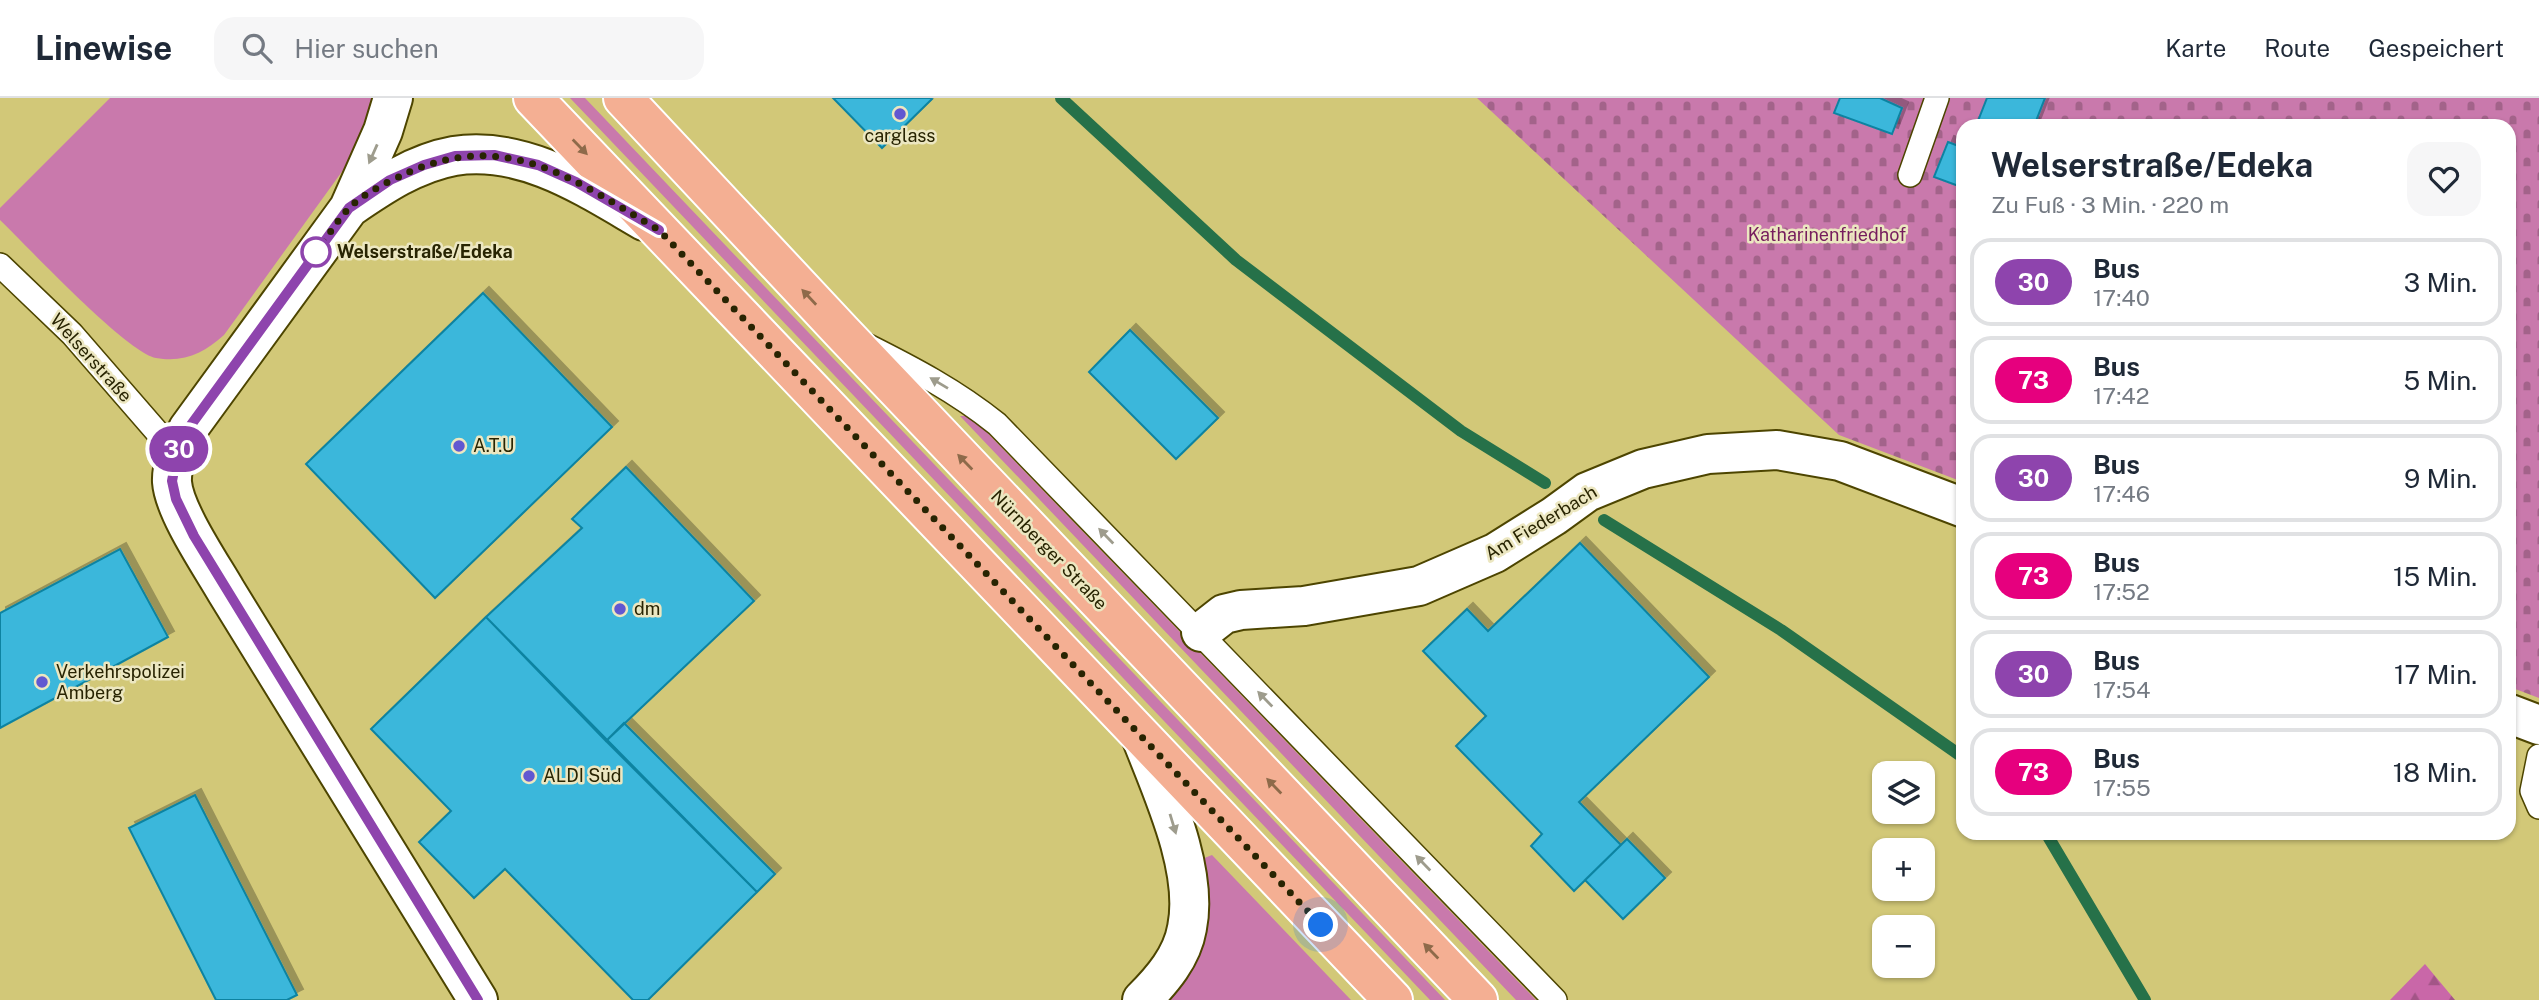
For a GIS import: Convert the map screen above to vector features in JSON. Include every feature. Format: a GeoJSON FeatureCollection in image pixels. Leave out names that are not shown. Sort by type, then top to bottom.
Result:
{"type":"FeatureCollection","features":[{"type":"Feature","properties":{"kind":"main road"},"geometry":{"type":"LineString","coordinates":[[533,98],[1393,1000]]}},
{"type":"Feature","properties":{"kind":"main road","name":"Nürnberger Straße"},"geometry":{"type":"LineString","coordinates":[[623,98],[1478,1000]]}},
{"type":"Feature","properties":{"kind":"street"},"geometry":{"type":"LineString","coordinates":[[393,98],[383,131],[349,208],[188,429],[177,455],[172,481],[176,499],[194,536],[478,1000]]}},
{"type":"Feature","properties":{"kind":"street"},"geometry":{"type":"LineString","coordinates":[[349,208],[390,180],[424,165],[455,156],[494,155],[538,165],[576,182],[659,230]]}},
{"type":"Feature","properties":{"kind":"street","name":"Am Fiederbach"},"geometry":{"type":"LineString","coordinates":[[1201,632],[1224,614],[1241,610],[1304,606],[1419,586],[1495,552],[1587,492],[1643,469],[1707,454],[1777,450],[1840,461],[1956,505]]}},
{"type":"Feature","properties":{"kind":"street"},"geometry":{"type":"LineString","coordinates":[[2516,716],[2539,725]]}},
{"type":"Feature","properties":{"kind":"street"},"geometry":{"type":"LineString","coordinates":[[1142,737],[1171,815],[1185,864],[1188,899],[1187,928],[1179,951],[1161,981],[1142,1000]]}},
{"type":"Feature","properties":{"kind":"lane"},"geometry":{"type":"LineString","coordinates":[[1910,175],[1937,98]]}},
{"type":"Feature","properties":{"kind":"lane","name":"Welserstraße"},"geometry":{"type":"LineString","coordinates":[[0,265],[72,334],[177,455]]}},
{"type":"Feature","properties":{"kind":"lane"},"geometry":{"type":"LineString","coordinates":[[842,332],[931,378],[969,401],[997,424],[1555,1000]]}},
{"type":"Feature","properties":{"kind":"lane"},"geometry":{"type":"LineString","coordinates":[[2539,756],[2532,791],[2539,807]]}},
{"type":"Feature","properties":{"kind":"green space"},"geometry":{"type":"Polygon","coordinates":[[[110,98],[375,98],[359,148],[224,335],[209,347],[185,358],[156,358],[123,338],[0,220],[0,208],[110,98]]]}},
{"type":"Feature","properties":{"kind":"green space"},"geometry":{"type":"Polygon","coordinates":[[[570,98],[585,98],[1445,1000],[1430,1000],[570,98]]]}},
{"type":"Feature","properties":{"kind":"green space","name":"Katharinenfriedhof"},"geometry":{"type":"Polygon","coordinates":[[[1477,98],[2539,98],[2539,698],[2516,689],[2516,119],[1956,119],[1956,479],[1839,435],[1477,98]]]}},
{"type":"Feature","properties":{"kind":"green space"},"geometry":{"type":"Polygon","coordinates":[[[960,416],[971,416],[1536,1000],[1516,1000],[960,416]]]}},
{"type":"Feature","properties":{"kind":"green space"},"geometry":{"type":"Polygon","coordinates":[[[1212,855],[1351,1000],[1162,1000],[1202,859],[1212,855]]]}},
{"type":"Feature","properties":{"kind":"green space"},"geometry":{"type":"Polygon","coordinates":[[[2425,964],[2455,1000],[2390,1000],[2425,964]]]}},
{"type":"Feature","properties":{"kind":"building"},"geometry":{"type":"Polygon","coordinates":[[[833,98],[931,98],[932,99],[882,148],[833,98]]]}},
{"type":"Feature","properties":{"kind":"building"},"geometry":{"type":"Polygon","coordinates":[[[1840,98],[1880,98],[1902,108],[1892,134],[1834,113],[1840,98]]]}},
{"type":"Feature","properties":{"kind":"building"},"geometry":{"type":"Polygon","coordinates":[[[1987,98],[2045,98],[2037,119],[1979,119],[1987,98]]]}},
{"type":"Feature","properties":{"kind":"building"},"geometry":{"type":"Polygon","coordinates":[[[1948,142],[1956,145],[1956,185],[1934,177],[1948,142]]]}},
{"type":"Feature","properties":{"kind":"building","name":"A.T.U"},"geometry":{"type":"Polygon","coordinates":[[[483,293],[612,427],[435,598],[306,464],[483,293]]]}},
{"type":"Feature","properties":{"kind":"building"},"geometry":{"type":"Polygon","coordinates":[[[1130,330],[1218,418],[1176,459],[1089,372],[1130,330]]]}},
{"type":"Feature","properties":{"kind":"building","name":"dm"},"geometry":{"type":"Polygon","coordinates":[[[626,467],[754,601],[606,741],[486,617],[582,528],[572,519],[626,467]]]}},
{"type":"Feature","properties":{"kind":"building"},"geometry":{"type":"Polygon","coordinates":[[[1580,543],[1709,677],[1579,802],[1621,845],[1574,891],[1531,846],[1542,834],[1456,746],[1486,716],[1423,651],[1467,609],[1488,631],[1580,543]]]}},
{"type":"Feature","properties":{"kind":"building","name":"Verkehrspolizei Amberg"},"geometry":{"type":"Polygon","coordinates":[[[120,549],[168,637],[0,728],[0,613],[120,549]]]}},
{"type":"Feature","properties":{"kind":"building","name":"ALDI Süd"},"geometry":{"type":"Polygon","coordinates":[[[486,617],[757,892],[648,1000],[633,1000],[505,869],[474,898],[419,842],[451,811],[371,729],[486,617]]]}},
{"type":"Feature","properties":{"kind":"building"},"geometry":{"type":"Polygon","coordinates":[[[624,723],[775,874],[757,892],[606,741],[624,723]]]}},
{"type":"Feature","properties":{"kind":"building"},"geometry":{"type":"Polygon","coordinates":[[[195,795],[297,995],[287,1000],[216,1000],[129,828],[195,795]]]}},
{"type":"Feature","properties":{"kind":"building"},"geometry":{"type":"Polygon","coordinates":[[[1627,839],[1665,878],[1623,919],[1585,880],[1627,839]]]}},
{"type":"Feature","properties":{"kind":"waterway"},"geometry":{"type":"LineString","coordinates":[[1061,98],[1236,260],[1461,431],[1545,483]]}},
{"type":"Feature","properties":{"kind":"waterway"},"geometry":{"type":"LineString","coordinates":[[1604,520],[1781,630],[1956,752]]}},
{"type":"Feature","properties":{"kind":"waterway"},"geometry":{"type":"LineString","coordinates":[[2050,840],[2145,1000]]}},
{"type":"Feature","properties":{"kind":"bus line","name":"30"},"geometry":{"type":"LineString","coordinates":[[478,1000],[194,536],[176,499],[172,481],[177,455],[188,429],[349,208],[390,180],[424,165],[455,156],[494,155],[538,165],[576,182],[659,230]]}},
{"type":"Feature","properties":{"kind":"place","name":"carglass"},"geometry":{"type":"Point","coordinates":[900,114]}},
{"type":"Feature","properties":{"kind":"place","name":"Welserstraße/Edeka"},"geometry":{"type":"Point","coordinates":[316,252]}},
{"type":"Feature","properties":{"kind":"place","name":"A.T.U"},"geometry":{"type":"Point","coordinates":[459,446]}},
{"type":"Feature","properties":{"kind":"place","name":"dm"},"geometry":{"type":"Point","coordinates":[620,609]}},
{"type":"Feature","properties":{"kind":"place","name":"Verkehrspolizei Amberg"},"geometry":{"type":"Point","coordinates":[42,682]}},
{"type":"Feature","properties":{"kind":"place","name":"ALDI Süd"},"geometry":{"type":"Point","coordinates":[529,776]}},
{"type":"Feature","properties":{"kind":"route"},"geometry":{"type":"LineString","coordinates":[[316,252],[349,208],[390,180],[424,165],[455,156],[494,155],[538,165],[576,182],[659,230],[1321,925]]}}]}
